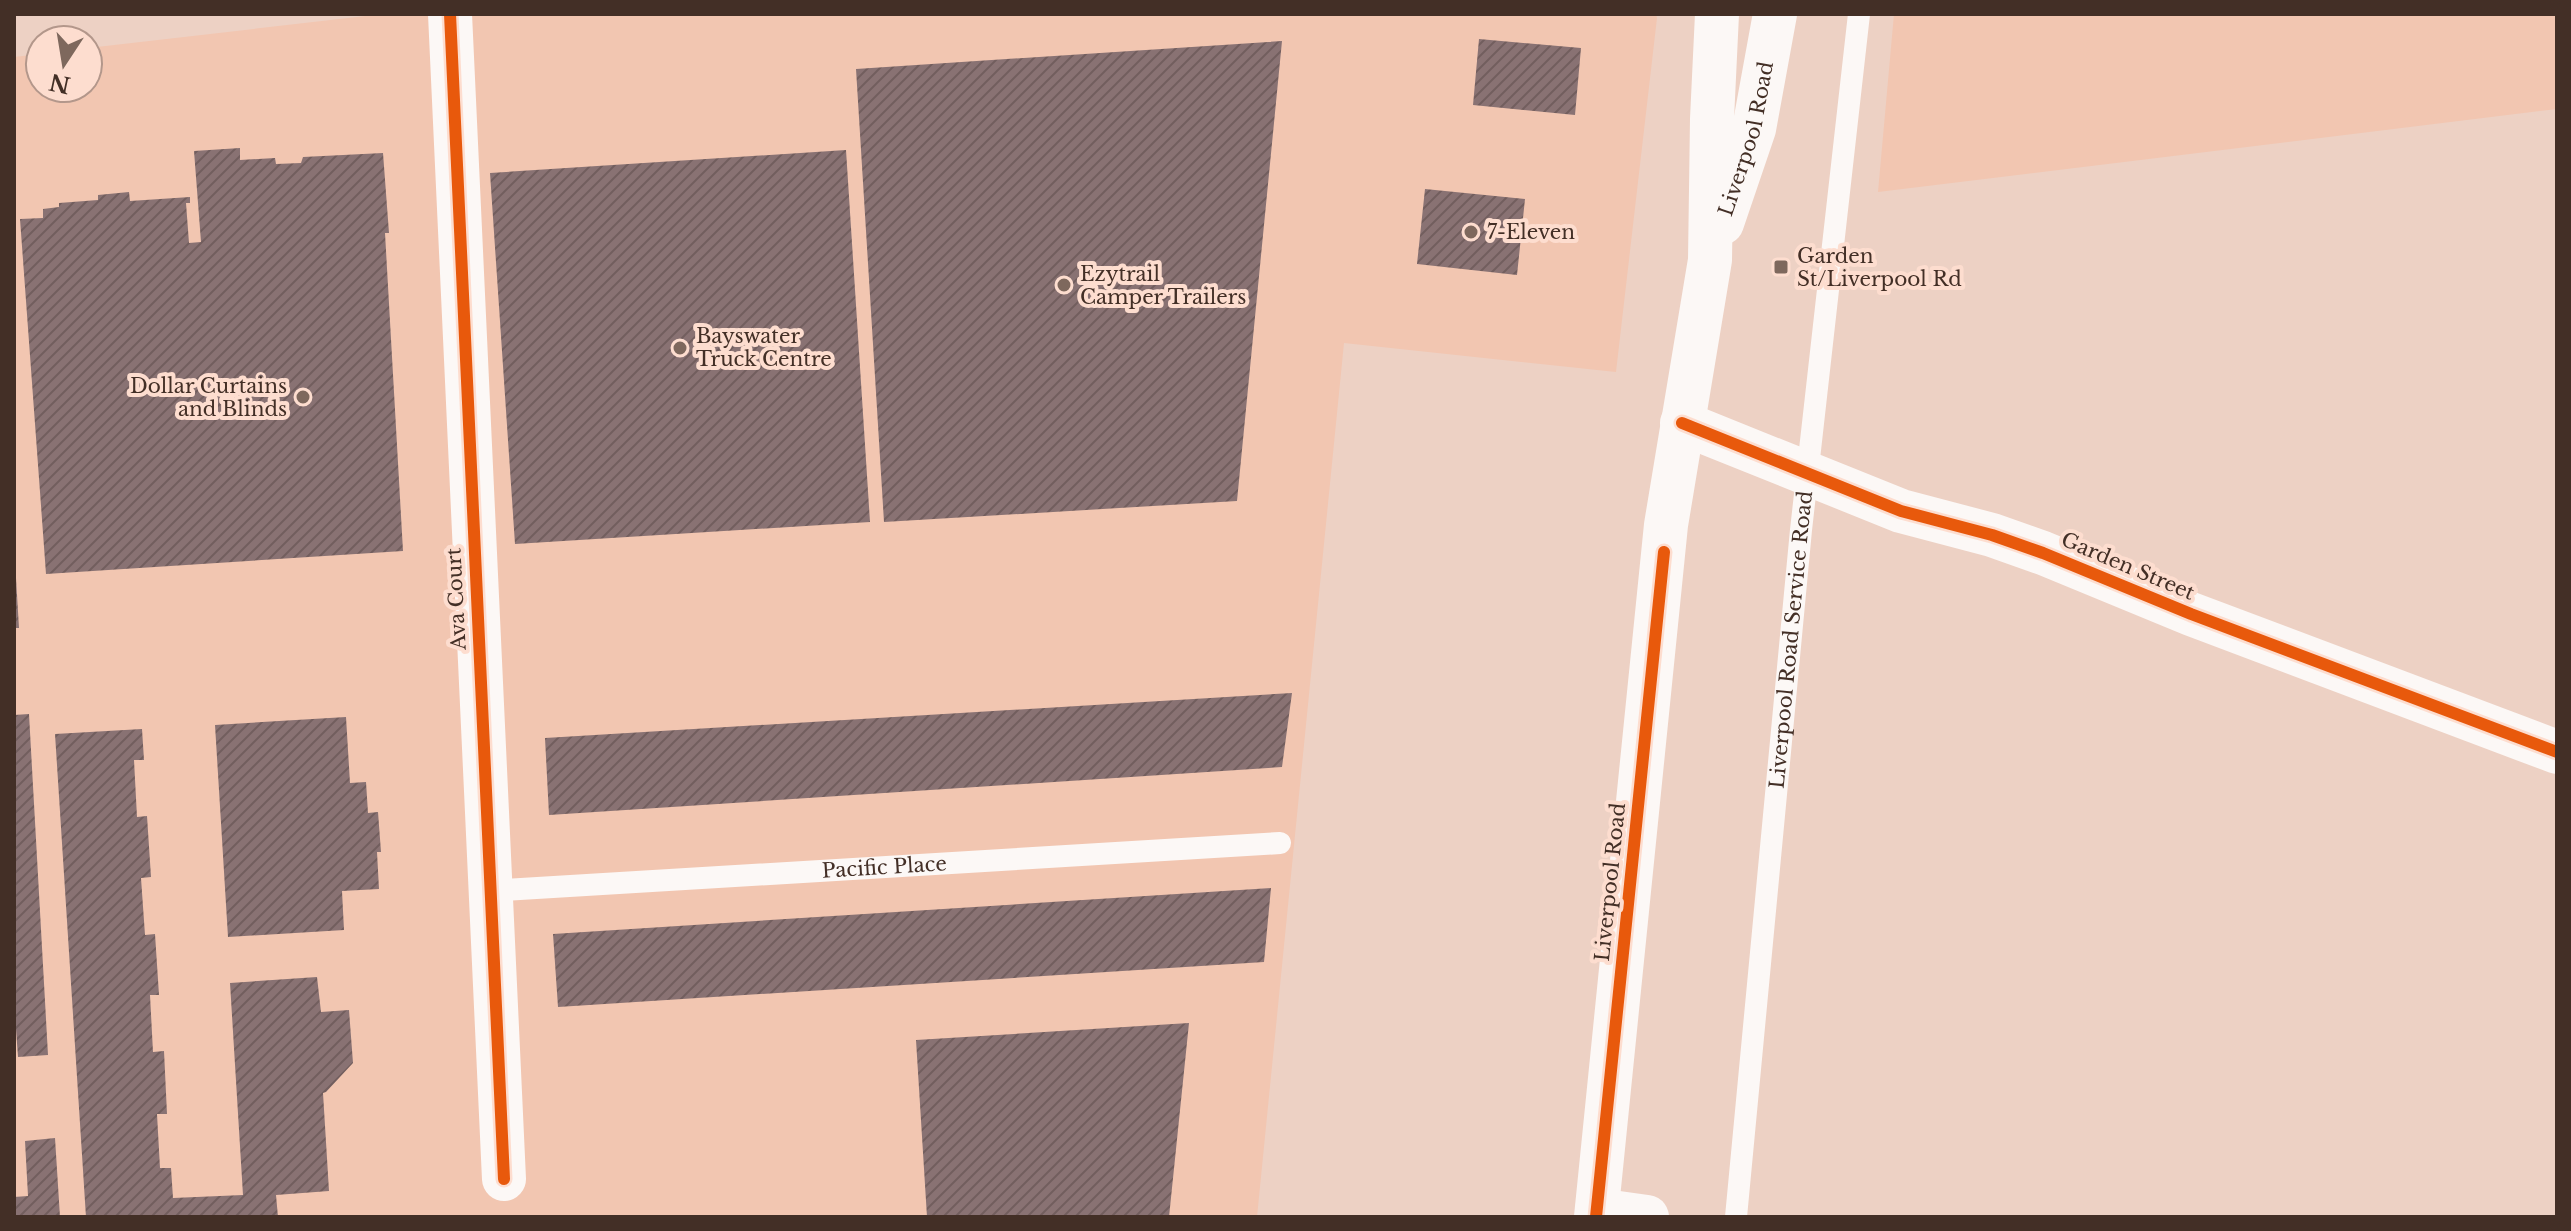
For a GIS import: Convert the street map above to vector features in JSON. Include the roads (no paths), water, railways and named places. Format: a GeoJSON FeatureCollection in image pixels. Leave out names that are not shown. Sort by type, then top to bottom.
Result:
{"type":"FeatureCollection","features":[{"type":"Feature","properties":{"kind":"street","name":"Liverpool Road"},"geometry":{"type":"LineString","coordinates":[[1710,260],[1717,14]]}},
{"type":"Feature","properties":{"kind":"street","name":"Liverpool Road"},"geometry":{"type":"LineString","coordinates":[[1596,1214],[1666,525],[1710,260],[1754,129],[1775,14]]}},
{"type":"Feature","properties":{"kind":"street","name":"Ava Court"},"geometry":{"type":"LineString","coordinates":[[449,15],[504,1179]]}},
{"type":"Feature","properties":{"kind":"street","name":"Garden Street"},"geometry":{"type":"LineString","coordinates":[[1682,423],[1901,511],[1992,535],[2043,553],[2191,614],[2557,752]]}},
{"type":"Feature","properties":{"kind":"street"},"geometry":{"type":"LineString","coordinates":[[1596,1214],[1647,1217]]}},
{"type":"Feature","properties":{"kind":"lane","name":"Liverpool Road Service Road"},"geometry":{"type":"LineString","coordinates":[[1736,1217],[1808,472],[1859,14]]}},
{"type":"Feature","properties":{"kind":"lane","name":"Pacific Place"},"geometry":{"type":"LineString","coordinates":[[489,891],[1280,843]]}},
{"type":"Feature","properties":{"kind":"place","name":"7-Eleven"},"geometry":{"type":"Point","coordinates":[1471,232]}},
{"type":"Feature","properties":{"kind":"place","name":"Garden St/Liverpool Rd"},"geometry":{"type":"Point","coordinates":[1781,267]}},
{"type":"Feature","properties":{"kind":"place","name":"Ezytrail Camper Trailers"},"geometry":{"type":"Point","coordinates":[1064,285]}},
{"type":"Feature","properties":{"kind":"place","name":"Bayswater Truck Centre"},"geometry":{"type":"Point","coordinates":[680,348]}},
{"type":"Feature","properties":{"kind":"place","name":"Dollar Curtains and Blinds"},"geometry":{"type":"Point","coordinates":[303,397]}}]}
